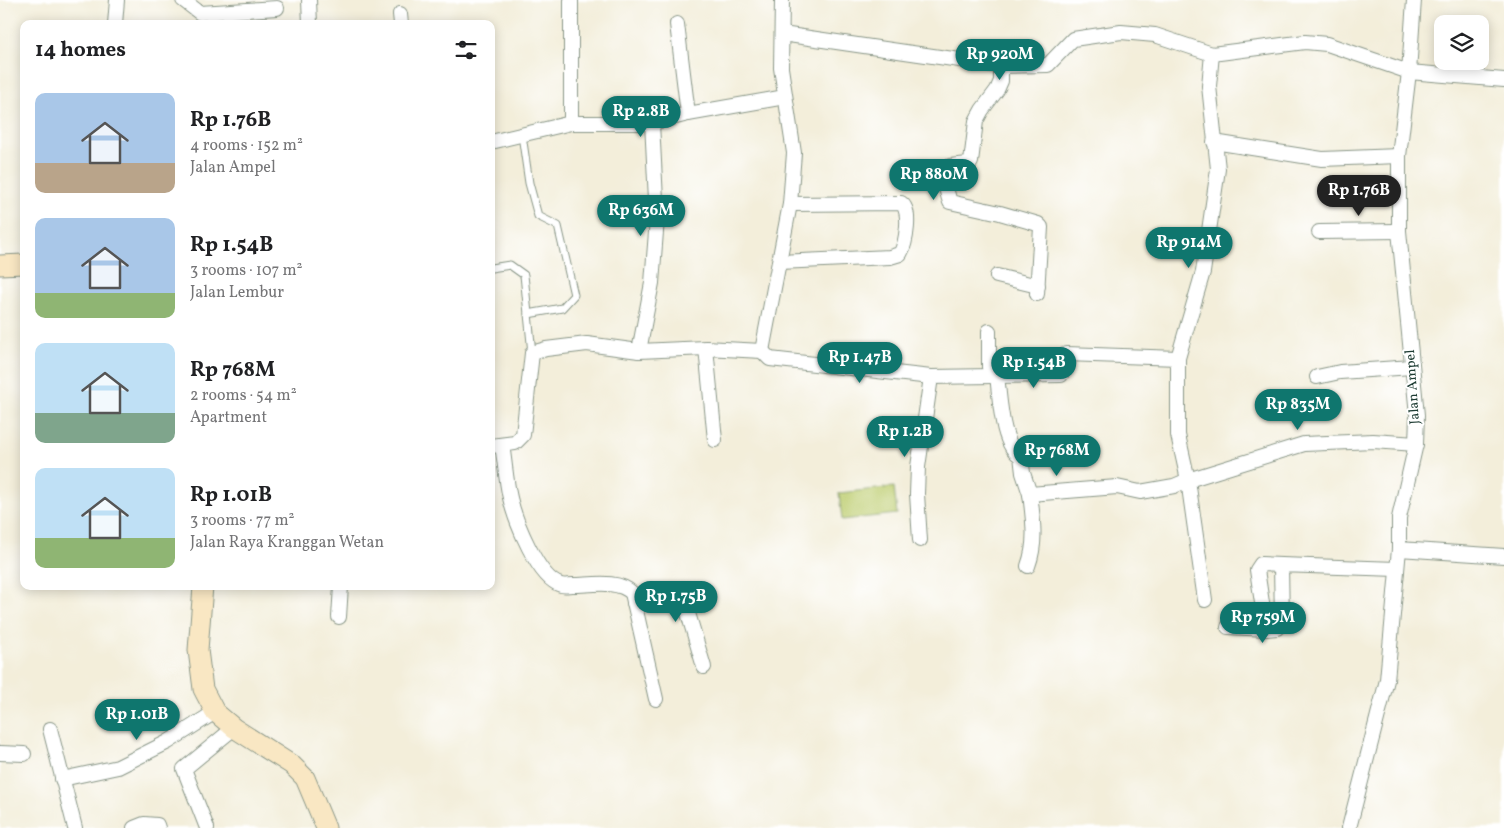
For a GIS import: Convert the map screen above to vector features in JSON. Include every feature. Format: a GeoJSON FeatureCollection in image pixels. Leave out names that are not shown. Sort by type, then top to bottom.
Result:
{"type":"FeatureCollection","features":[{"type":"Feature","properties":{"kind":"main road"},"geometry":{"type":"LineString","coordinates":[[0,268],[20,265]]}},
{"type":"Feature","properties":{"kind":"main road"},"geometry":{"type":"LineString","coordinates":[[203,590],[198,650],[203,689],[215,712],[234,728],[292,765],[305,778],[326,828]]}},
{"type":"Feature","properties":{"kind":"street"},"geometry":{"type":"LineString","coordinates":[[115,20],[117,0]]}},
{"type":"Feature","properties":{"kind":"street"},"geometry":{"type":"LineString","coordinates":[[184,0],[200,13],[277,8]]}},
{"type":"Feature","properties":{"kind":"street"},"geometry":{"type":"LineString","coordinates":[[309,0],[310,20]]}},
{"type":"Feature","properties":{"kind":"street"},"geometry":{"type":"LineString","coordinates":[[571,0],[572,123]]}},
{"type":"Feature","properties":{"kind":"street"},"geometry":{"type":"LineString","coordinates":[[762,351],[790,204],[794,153],[781,68],[782,0]]}},
{"type":"Feature","properties":{"kind":"street","name":"Jalan Ampel"},"geometry":{"type":"LineString","coordinates":[[1349,828],[1386,680],[1399,549],[1399,518],[1416,444],[1418,414],[1399,231],[1399,156],[1409,72],[1414,0]]}},
{"type":"Feature","properties":{"kind":"street"},"geometry":{"type":"LineString","coordinates":[[677,24],[688,114]]}},
{"type":"Feature","properties":{"kind":"street"},"geometry":{"type":"LineString","coordinates":[[782,34],[1001,66],[1048,65],[1073,39],[1121,32],[1155,35],[1212,54],[1305,42],[1327,44],[1409,72],[1504,80]]}},
{"type":"Feature","properties":{"kind":"street"},"geometry":{"type":"LineString","coordinates":[[1205,600],[1188,480],[1178,435],[1178,358],[1203,272],[1218,169],[1209,86],[1212,54]]}},
{"type":"Feature","properties":{"kind":"street"},"geometry":{"type":"LineString","coordinates":[[997,276],[1038,290],[1041,227],[1038,224],[1000,213],[950,202],[947,195],[945,174],[950,166],[971,162],[976,121],[998,90],[1001,81],[1001,66]]}},
{"type":"Feature","properties":{"kind":"street"},"geometry":{"type":"LineString","coordinates":[[495,141],[572,123],[652,123],[688,114],[785,97]]}},
{"type":"Feature","properties":{"kind":"street"},"geometry":{"type":"LineString","coordinates":[[639,352],[652,283],[657,219],[652,123]]}},
{"type":"Feature","properties":{"kind":"street"},"geometry":{"type":"LineString","coordinates":[[1214,142],[1322,159],[1399,156]]}},
{"type":"Feature","properties":{"kind":"street"},"geometry":{"type":"LineString","coordinates":[[779,262],[890,257],[900,254],[905,236],[908,212],[905,205],[901,203],[790,204]]}},
{"type":"Feature","properties":{"kind":"street"},"geometry":{"type":"LineString","coordinates":[[1319,232],[1399,231]]}},
{"type":"Feature","properties":{"kind":"street"},"geometry":{"type":"LineString","coordinates":[[988,331],[989,367],[994,376],[1004,432],[1015,453],[1021,456],[1023,472],[1030,494],[1034,537],[1033,553],[1028,566]]}},
{"type":"Feature","properties":{"kind":"street"},"geometry":{"type":"LineString","coordinates":[[656,699],[632,593],[616,584],[561,585],[551,579],[542,570],[515,515],[497,446],[515,443],[523,435],[532,353],[546,349],[587,344],[639,352],[706,348],[762,351],[770,359],[931,377],[1061,375],[1066,354],[1178,358]]}},
{"type":"Feature","properties":{"kind":"street"},"geometry":{"type":"LineString","coordinates":[[706,348],[715,440]]}},
{"type":"Feature","properties":{"kind":"street"},"geometry":{"type":"LineString","coordinates":[[1317,377],[1340,372],[1412,367]]}},
{"type":"Feature","properties":{"kind":"street"},"geometry":{"type":"LineString","coordinates":[[920,540],[917,494],[918,476],[921,441],[931,377]]}},
{"type":"Feature","properties":{"kind":"street"},"geometry":{"type":"LineString","coordinates":[[1030,494],[1117,487],[1140,492],[1174,486],[1304,444],[1373,441],[1416,444]]}},
{"type":"Feature","properties":{"kind":"street"},"geometry":{"type":"LineString","coordinates":[[1399,549],[1504,556]]}},
{"type":"Feature","properties":{"kind":"street"},"geometry":{"type":"LineString","coordinates":[[1266,629],[1257,570],[1261,564],[1397,569]]}},
{"type":"Feature","properties":{"kind":"street"},"geometry":{"type":"LineString","coordinates":[[1228,627],[1277,628],[1282,621],[1281,565]]}},
{"type":"Feature","properties":{"kind":"street"},"geometry":{"type":"LineString","coordinates":[[339,617],[341,590]]}},
{"type":"Feature","properties":{"kind":"street"},"geometry":{"type":"LineString","coordinates":[[634,603],[682,593],[704,667]]}},
{"type":"Feature","properties":{"kind":"street"},"geometry":{"type":"LineString","coordinates":[[62,779],[118,766],[168,742],[215,712]]}},
{"type":"Feature","properties":{"kind":"street"},"geometry":{"type":"LineString","coordinates":[[207,828],[184,769],[234,728]]}},
{"type":"Feature","properties":{"kind":"street"},"geometry":{"type":"LineString","coordinates":[[50,729],[75,828]]}},
{"type":"Feature","properties":{"kind":"street"},"geometry":{"type":"LineString","coordinates":[[0,753],[24,754]]}},
{"type":"Feature","properties":{"kind":"street"},"geometry":{"type":"LineString","coordinates":[[134,828],[144,824],[157,826],[158,828]]}},
{"type":"Feature","properties":{"kind":"lane"},"geometry":{"type":"LineString","coordinates":[[522,135],[528,183],[538,216],[558,226],[574,295],[562,308],[528,314]]}},
{"type":"Feature","properties":{"kind":"lane"},"geometry":{"type":"LineString","coordinates":[[495,267],[510,265],[524,275],[532,353]]}},
{"type":"Feature","properties":{"kind":"green space"},"geometry":{"type":"Polygon","coordinates":[[[894,487],[897,514],[842,520],[839,493],[894,487]]]}}]}
